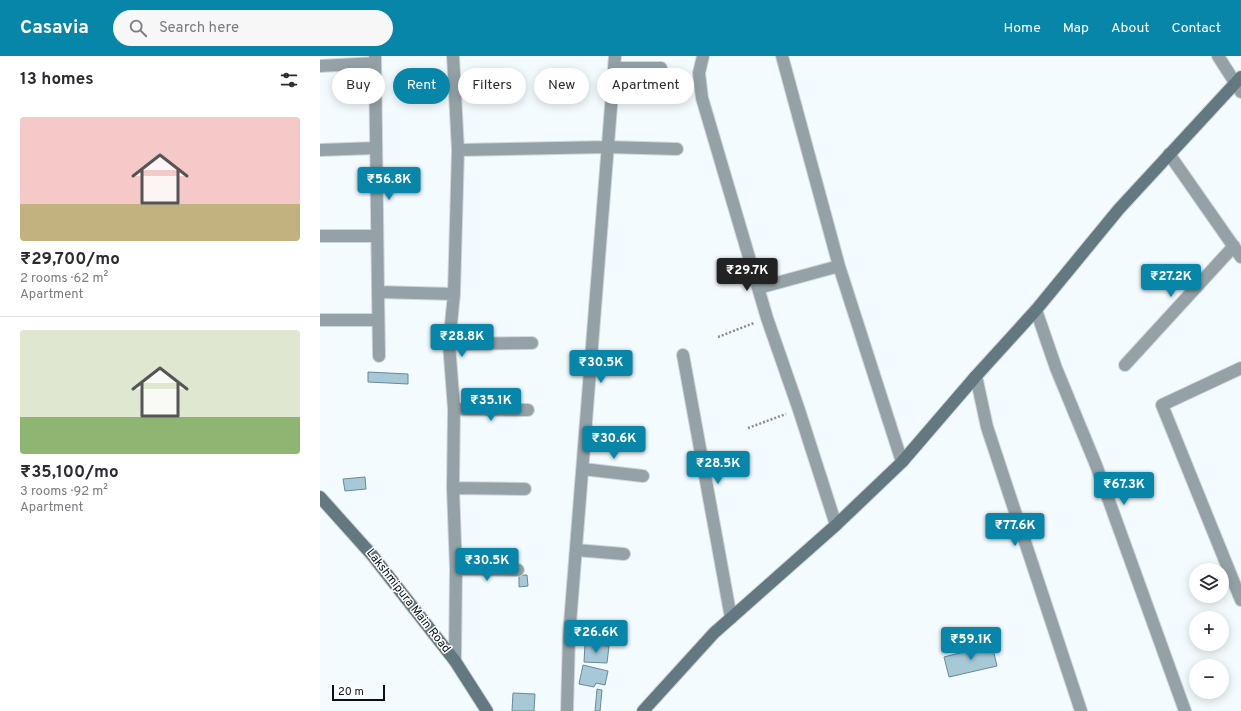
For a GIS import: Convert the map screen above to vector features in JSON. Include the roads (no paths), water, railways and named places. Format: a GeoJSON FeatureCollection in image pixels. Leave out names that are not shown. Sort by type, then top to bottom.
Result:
{"type":"FeatureCollection","features":[{"type":"Feature","properties":{"kind":"street"},"geometry":{"type":"LineString","coordinates":[[453,56],[458,150],[454,294],[449,344],[454,410],[453,488],[456,569],[455,661]]}},
{"type":"Feature","properties":{"kind":"street"},"geometry":{"type":"LineString","coordinates":[[703,56],[699,73],[702,98],[758,288],[836,524]]}},
{"type":"Feature","properties":{"kind":"street"},"geometry":{"type":"LineString","coordinates":[[782,56],[839,266],[902,462]]}},
{"type":"Feature","properties":{"kind":"street"},"geometry":{"type":"LineString","coordinates":[[643,711],[714,633],[836,524],[902,462],[976,376],[1036,310],[1119,209],[1170,154],[1239,84],[1218,56]]}},
{"type":"Feature","properties":{"kind":"street"},"geometry":{"type":"LineString","coordinates":[[320,66],[375,59],[379,356]]}},
{"type":"Feature","properties":{"kind":"street"},"geometry":{"type":"LineString","coordinates":[[567,711],[576,550],[607,147],[615,62],[661,68]]}},
{"type":"Feature","properties":{"kind":"street"},"geometry":{"type":"LineString","coordinates":[[458,150],[607,147],[677,149]]}},
{"type":"Feature","properties":{"kind":"street"},"geometry":{"type":"LineString","coordinates":[[320,150],[376,148]]}},
{"type":"Feature","properties":{"kind":"street"},"geometry":{"type":"LineString","coordinates":[[1170,154],[1241,257]]}},
{"type":"Feature","properties":{"kind":"street"},"geometry":{"type":"LineString","coordinates":[[320,236],[377,236]]}},
{"type":"Feature","properties":{"kind":"street"},"geometry":{"type":"LineString","coordinates":[[1125,365],[1234,246]]}},
{"type":"Feature","properties":{"kind":"street"},"geometry":{"type":"LineString","coordinates":[[758,288],[839,266]]}},
{"type":"Feature","properties":{"kind":"street"},"geometry":{"type":"LineString","coordinates":[[378,292],[454,294]]}},
{"type":"Feature","properties":{"kind":"street"},"geometry":{"type":"LineString","coordinates":[[1036,310],[1056,368],[1096,465],[1185,711]]}},
{"type":"Feature","properties":{"kind":"street"},"geometry":{"type":"LineString","coordinates":[[320,320],[378,320]]}},
{"type":"Feature","properties":{"kind":"street"},"geometry":{"type":"LineString","coordinates":[[449,344],[532,343]]}},
{"type":"Feature","properties":{"kind":"street"},"geometry":{"type":"LineString","coordinates":[[683,355],[730,618]]}},
{"type":"Feature","properties":{"kind":"street"},"geometry":{"type":"LineString","coordinates":[[1241,368],[1162,405],[1241,600]]}},
{"type":"Feature","properties":{"kind":"street"},"geometry":{"type":"LineString","coordinates":[[976,376],[987,427],[1081,711]]}},
{"type":"Feature","properties":{"kind":"street"},"geometry":{"type":"LineString","coordinates":[[454,410],[528,410]]}},
{"type":"Feature","properties":{"kind":"street"},"geometry":{"type":"LineString","coordinates":[[583,468],[643,476]]}},
{"type":"Feature","properties":{"kind":"street"},"geometry":{"type":"LineString","coordinates":[[453,488],[525,489]]}},
{"type":"Feature","properties":{"kind":"street","name":"Lakshmipura Main Road"},"geometry":{"type":"LineString","coordinates":[[320,497],[372,555],[455,661],[487,711]]}},
{"type":"Feature","properties":{"kind":"street"},"geometry":{"type":"LineString","coordinates":[[576,550],[624,554]]}},
{"type":"Feature","properties":{"kind":"street"},"geometry":{"type":"LineString","coordinates":[[456,569],[518,570]]}},
{"type":"Feature","properties":{"kind":"street"},"geometry":{"type":"LineString","coordinates":[[570,636],[618,639]]}}]}
